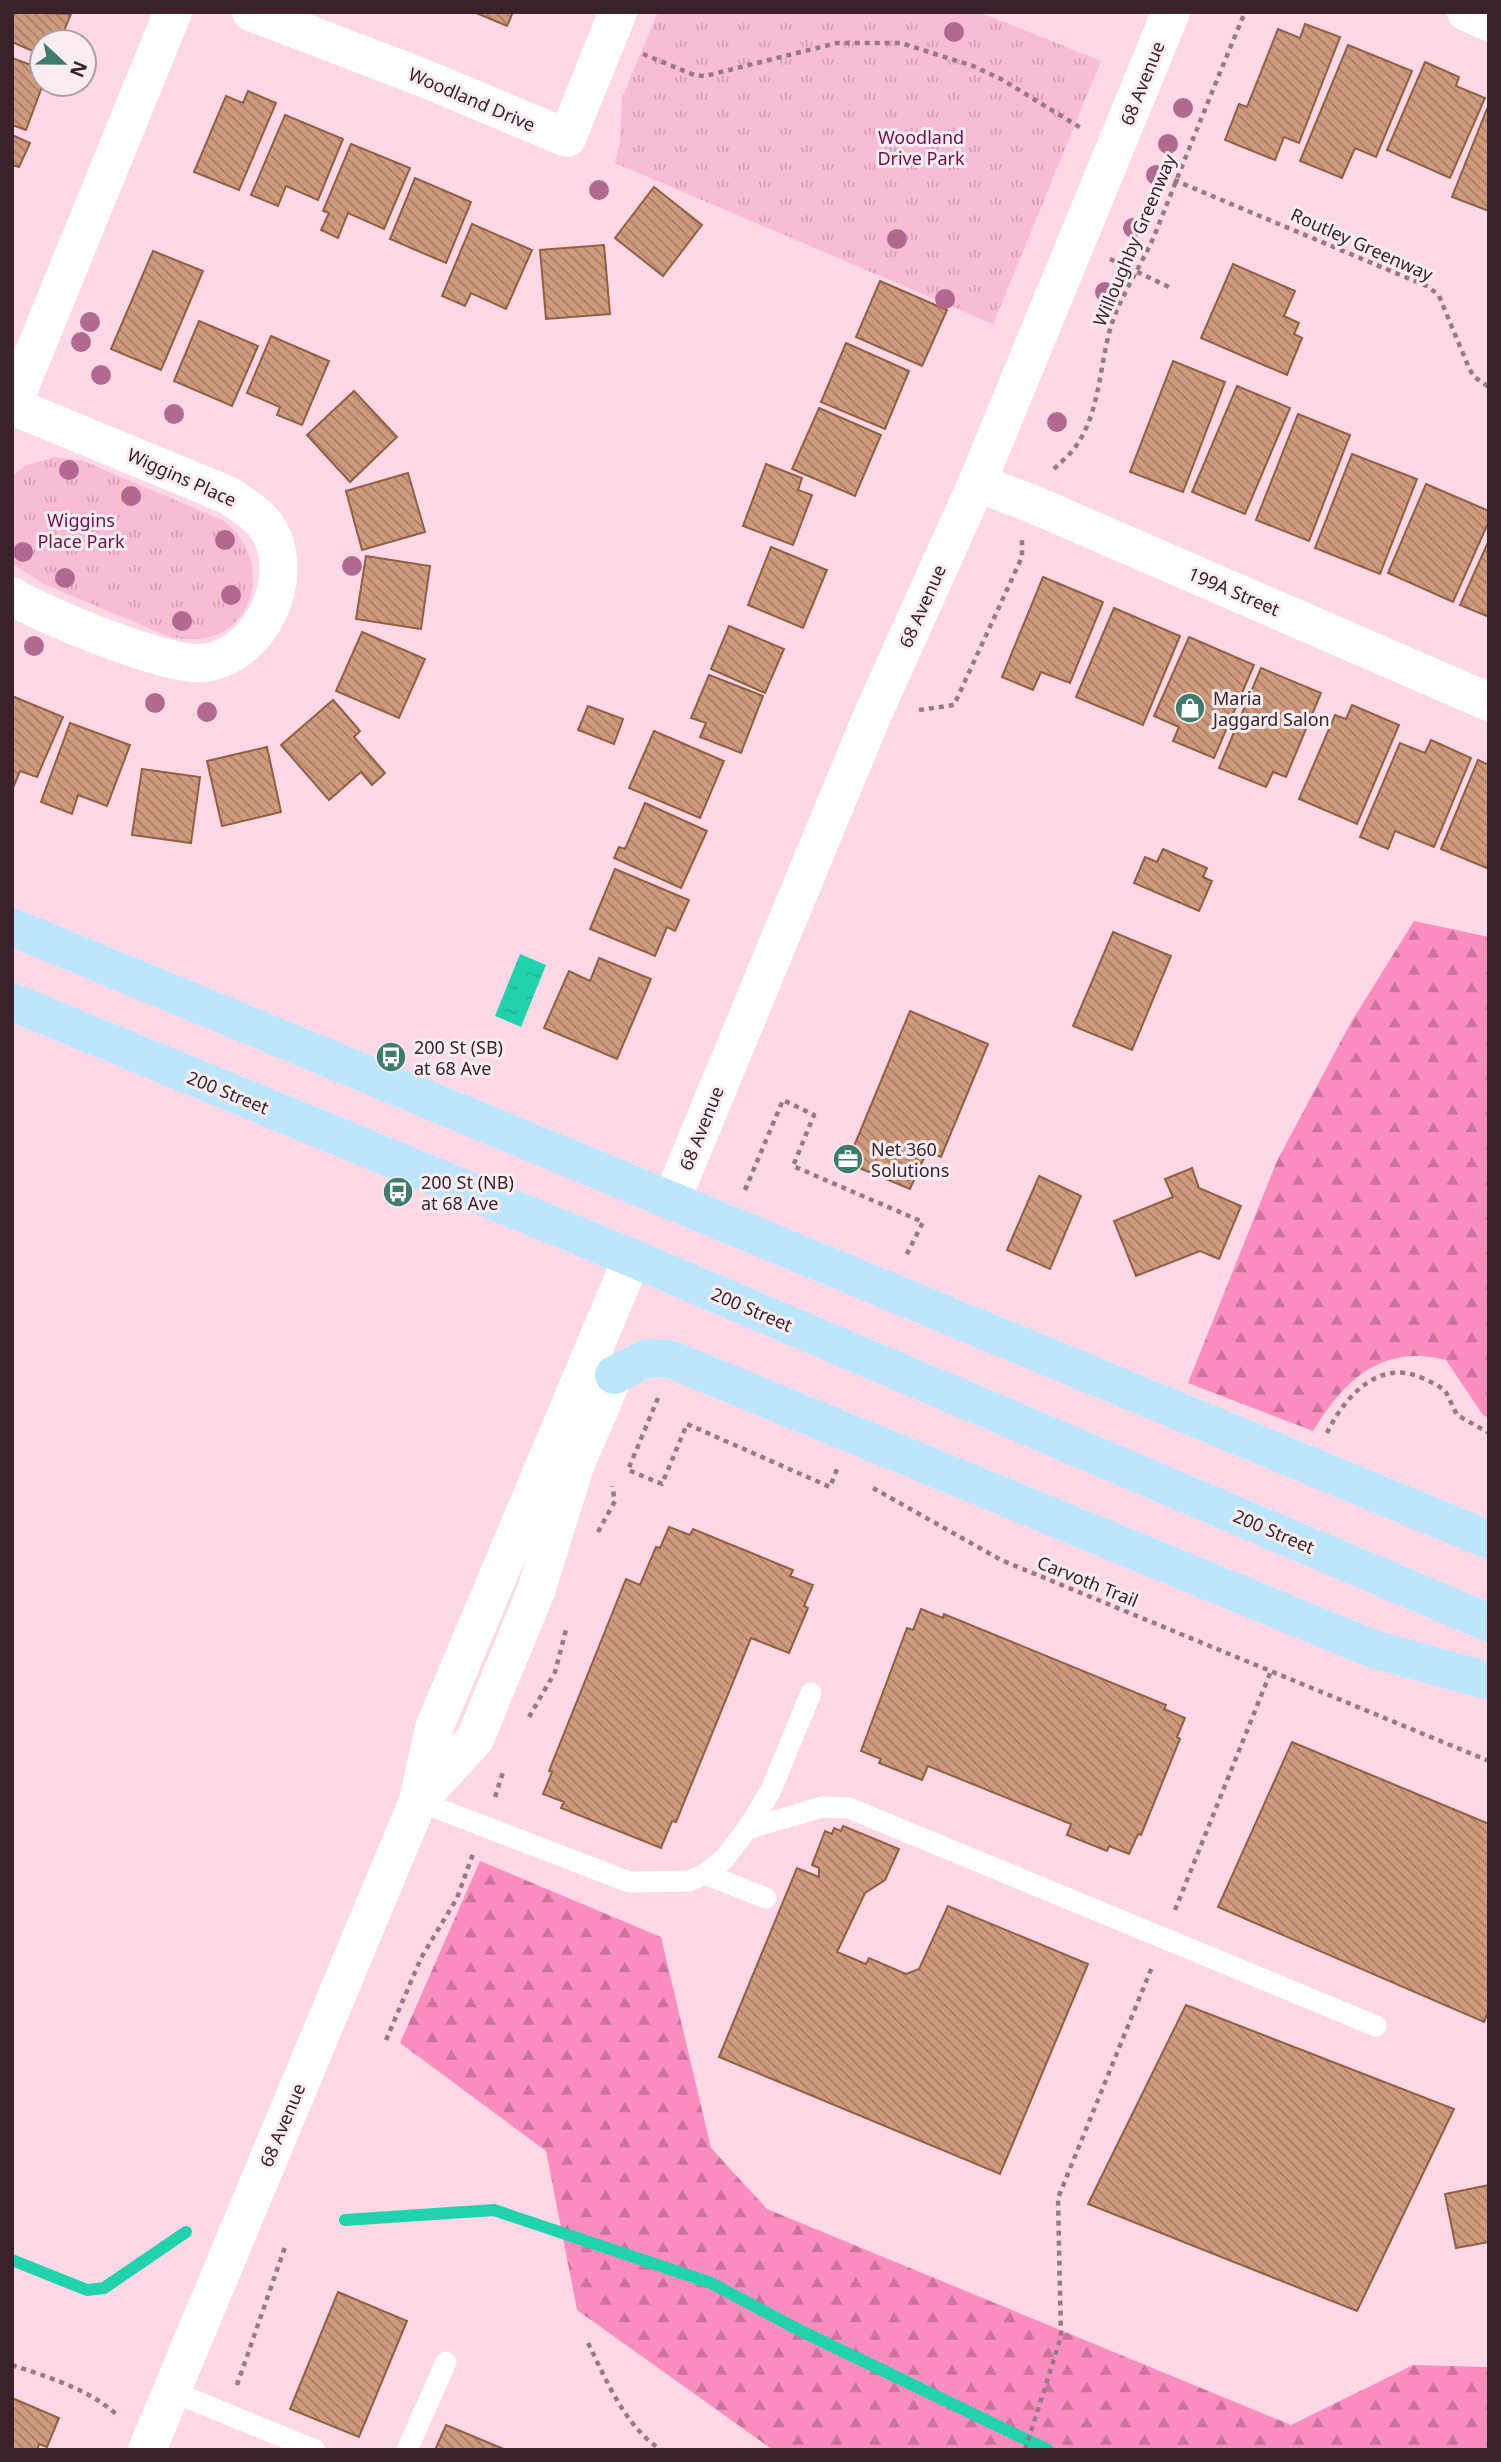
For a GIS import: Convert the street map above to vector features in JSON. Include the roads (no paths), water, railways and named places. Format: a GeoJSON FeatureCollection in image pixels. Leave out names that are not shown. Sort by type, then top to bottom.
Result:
{"type":"FeatureCollection","features":[{"type":"Feature","properties":{"kind":"main road"},"geometry":{"type":"LineString","coordinates":[[12,927],[1489,1540]]}},
{"type":"Feature","properties":{"kind":"main road","name":"200 Street"},"geometry":{"type":"LineString","coordinates":[[12,1002],[632,1258],[1489,1623]]}},
{"type":"Feature","properties":{"kind":"main road"},"geometry":{"type":"LineString","coordinates":[[614,1375],[647,1358],[670,1359],[1373,1649],[1489,1681]]}},
{"type":"Feature","properties":{"kind":"street","name":"Wiggins Place"},"geometry":{"type":"LineString","coordinates":[[12,596],[155,656],[191,664],[206,663],[234,651],[258,629],[272,603],[278,572],[277,556],[268,530],[244,505],[228,495],[12,406],[173,12]]}},
{"type":"Feature","properties":{"kind":"street","name":"Woodland Drive"},"geometry":{"type":"LineString","coordinates":[[251,12],[426,79],[567,138],[618,12]]}},
{"type":"Feature","properties":{"kind":"street","name":"68 Avenue"},"geometry":{"type":"LineString","coordinates":[[672,1199],[872,716],[978,483],[1171,12]]}},
{"type":"Feature","properties":{"kind":"street"},"geometry":{"type":"LineString","coordinates":[[1466,12],[1489,22]]}},
{"type":"Feature","properties":{"kind":"street","name":"199A Street"},"geometry":{"type":"LineString","coordinates":[[978,483],[1035,505],[1489,702]]}},
{"type":"Feature","properties":{"kind":"street","name":"68 Avenue"},"geometry":{"type":"LineString","coordinates":[[150,2442],[418,1801],[435,1728],[632,1258]]}},
{"type":"Feature","properties":{"kind":"street","name":"68 Avenue"},"geometry":{"type":"LineString","coordinates":[[418,1801],[475,1739],[536,1591],[575,1466],[614,1375]]}},
{"type":"Feature","properties":{"kind":"lane"},"geometry":{"type":"LineString","coordinates":[[418,1801],[629,1882],[689,1881],[705,1874],[725,1858],[747,1829],[770,1791],[811,1693]]}},
{"type":"Feature","properties":{"kind":"lane"},"geometry":{"type":"LineString","coordinates":[[747,1829],[822,1807],[849,1808],[1376,2026]]}},
{"type":"Feature","properties":{"kind":"lane"},"geometry":{"type":"LineString","coordinates":[[705,1874],[766,1898]]}},
{"type":"Feature","properties":{"kind":"lane"},"geometry":{"type":"LineString","coordinates":[[407,2450],[446,2362]]}},
{"type":"Feature","properties":{"kind":"lane"},"geometry":{"type":"LineString","coordinates":[[171,2391],[315,2450]]}},
{"type":"Feature","properties":{"kind":"water"},"geometry":{"type":"Polygon","coordinates":[[[520,954],[546,965],[521,1027],[495,1016],[520,954]]]}},
{"type":"Feature","properties":{"kind":"waterway"},"geometry":{"type":"LineString","coordinates":[[345,2220],[494,2210],[711,2283],[801,2331],[1048,2450]]}},
{"type":"Feature","properties":{"kind":"waterway"},"geometry":{"type":"LineString","coordinates":[[12,2260],[87,2290],[104,2288],[186,2232]]}},
{"type":"Feature","properties":{"kind":"place","name":"Maria Jaggard Salon"},"geometry":{"type":"Point","coordinates":[1190,708]}},
{"type":"Feature","properties":{"kind":"place","name":"200 St (SB) at 68 Ave"},"geometry":{"type":"Point","coordinates":[391,1057]}},
{"type":"Feature","properties":{"kind":"place","name":"Net 360 Solutions"},"geometry":{"type":"Point","coordinates":[848,1159]}},
{"type":"Feature","properties":{"kind":"place","name":"200 St (NB) at 68 Ave"},"geometry":{"type":"Point","coordinates":[398,1192]}},
{"type":"Feature","properties":{"kind":"park label","name":"Woodland Drive Park"},"geometry":{"type":"Point","coordinates":[921,147]}},
{"type":"Feature","properties":{"kind":"park label","name":"Wiggins Place Park"},"geometry":{"type":"Point","coordinates":[81,530]}}]}
